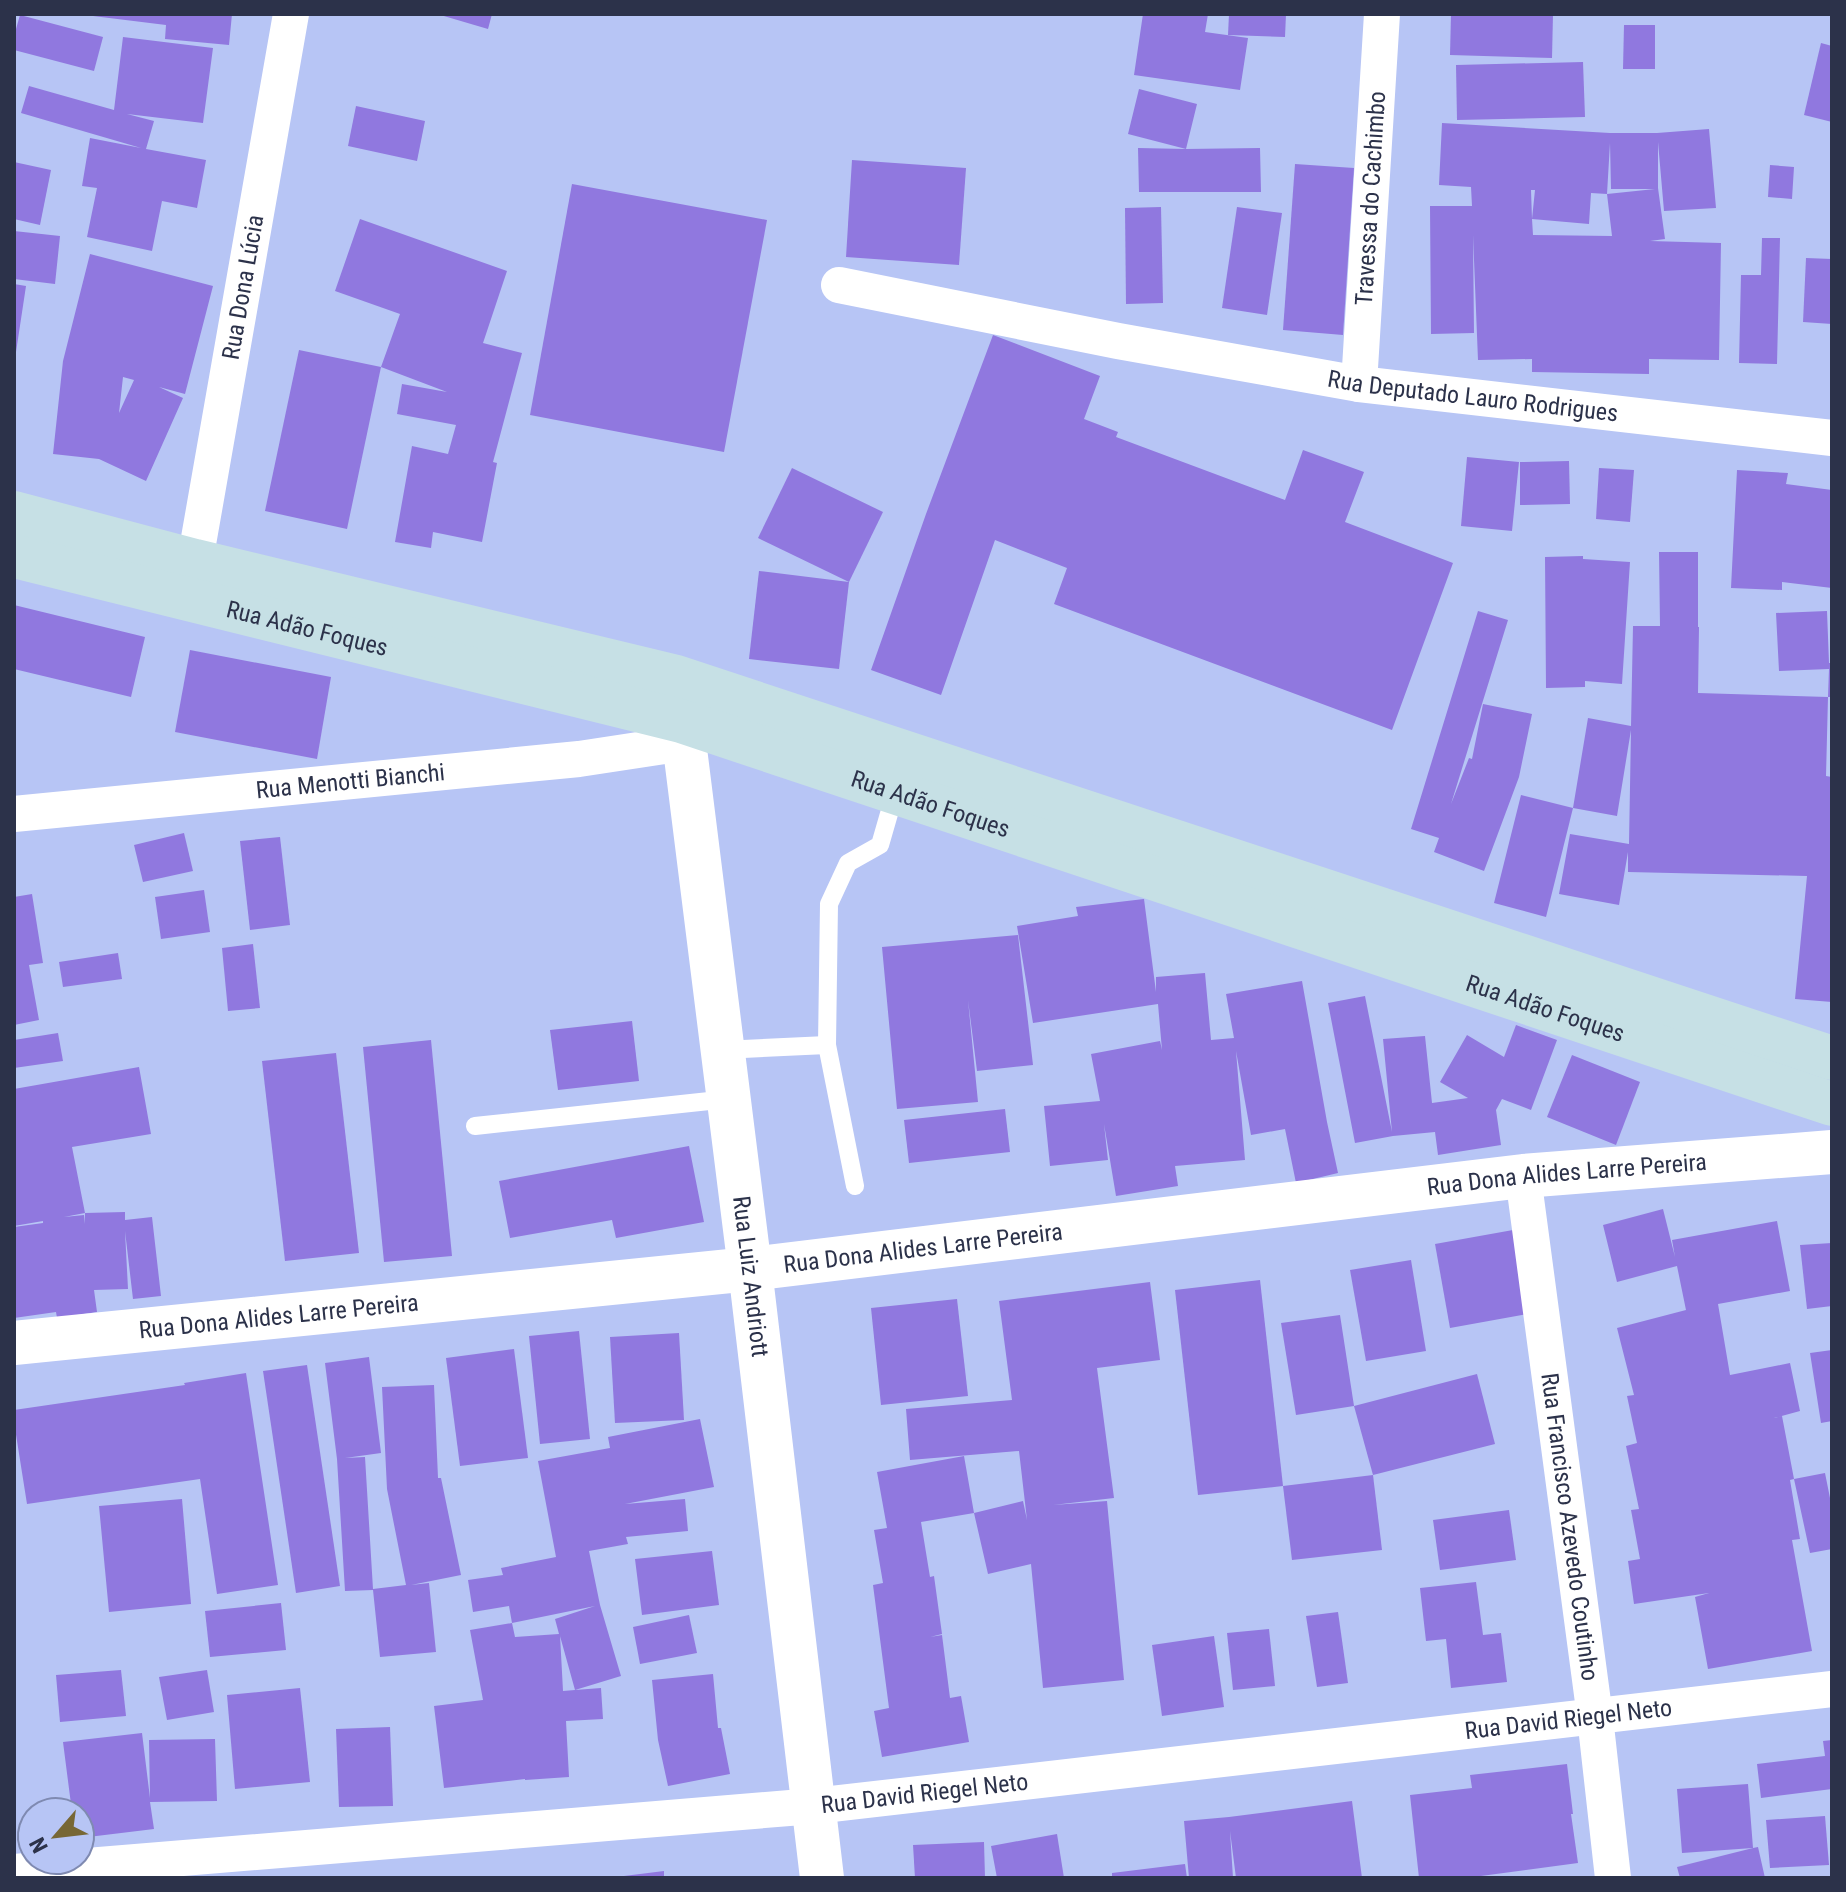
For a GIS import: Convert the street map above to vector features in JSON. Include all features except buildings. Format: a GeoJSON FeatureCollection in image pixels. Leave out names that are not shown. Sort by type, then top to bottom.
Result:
{"type":"FeatureCollection","features":[{"type":"Feature","properties":{"kind":"main road","name":"Rua Adão Foques"},"geometry":{"type":"LineString","coordinates":[[14,513],[195,561],[676,677],[1832,1058]]}},
{"type":"Feature","properties":{"kind":"main road","name":"Rua Adão Foques"},"geometry":{"type":"LineString","coordinates":[[14,556],[683,732],[895,792],[1832,1104]]}},
{"type":"Feature","properties":{"kind":"street","name":"Rua Dona Lúcia"},"geometry":{"type":"LineString","coordinates":[[195,561],[291,14]]}},
{"type":"Feature","properties":{"kind":"street","name":"Travessa do Cachimbo"},"geometry":{"type":"LineString","coordinates":[[1359,384],[1382,14]]}},
{"type":"Feature","properties":{"kind":"street","name":"Rua Deputado Lauro Rodrigues"},"geometry":{"type":"LineString","coordinates":[[839,285],[1118,341],[1359,384],[1832,438]]}},
{"type":"Feature","properties":{"kind":"street","name":"Rua Luiz Andriott"},"geometry":{"type":"LineString","coordinates":[[676,677],[822,1878]]}},
{"type":"Feature","properties":{"kind":"street","name":"Rua Menotti Bianchi"},"geometry":{"type":"LineString","coordinates":[[14,814],[579,759],[683,732]]}},
{"type":"Feature","properties":{"kind":"street","name":"Rua Dona Alides Larre Pereira"},"geometry":{"type":"LineString","coordinates":[[14,1343],[750,1269],[1523,1176],[1832,1152]]}},
{"type":"Feature","properties":{"kind":"street","name":"Rua Francisco Azevedo Coutinho"},"geometry":{"type":"LineString","coordinates":[[1523,1176],[1595,1717],[1613,1878]]}},
{"type":"Feature","properties":{"kind":"street","name":"Rua David Riegel Neto"},"geometry":{"type":"LineString","coordinates":[[14,1872],[814,1806],[1832,1689]]}},
{"type":"Feature","properties":{"kind":"lane"},"geometry":{"type":"LineString","coordinates":[[855,1186],[827,1045],[829,904],[848,863],[880,845],[895,792]]}},
{"type":"Feature","properties":{"kind":"lane"},"geometry":{"type":"LineString","coordinates":[[722,1050],[827,1045]]}},
{"type":"Feature","properties":{"kind":"lane"},"geometry":{"type":"LineString","coordinates":[[475,1126],[728,1099]]}}]}
